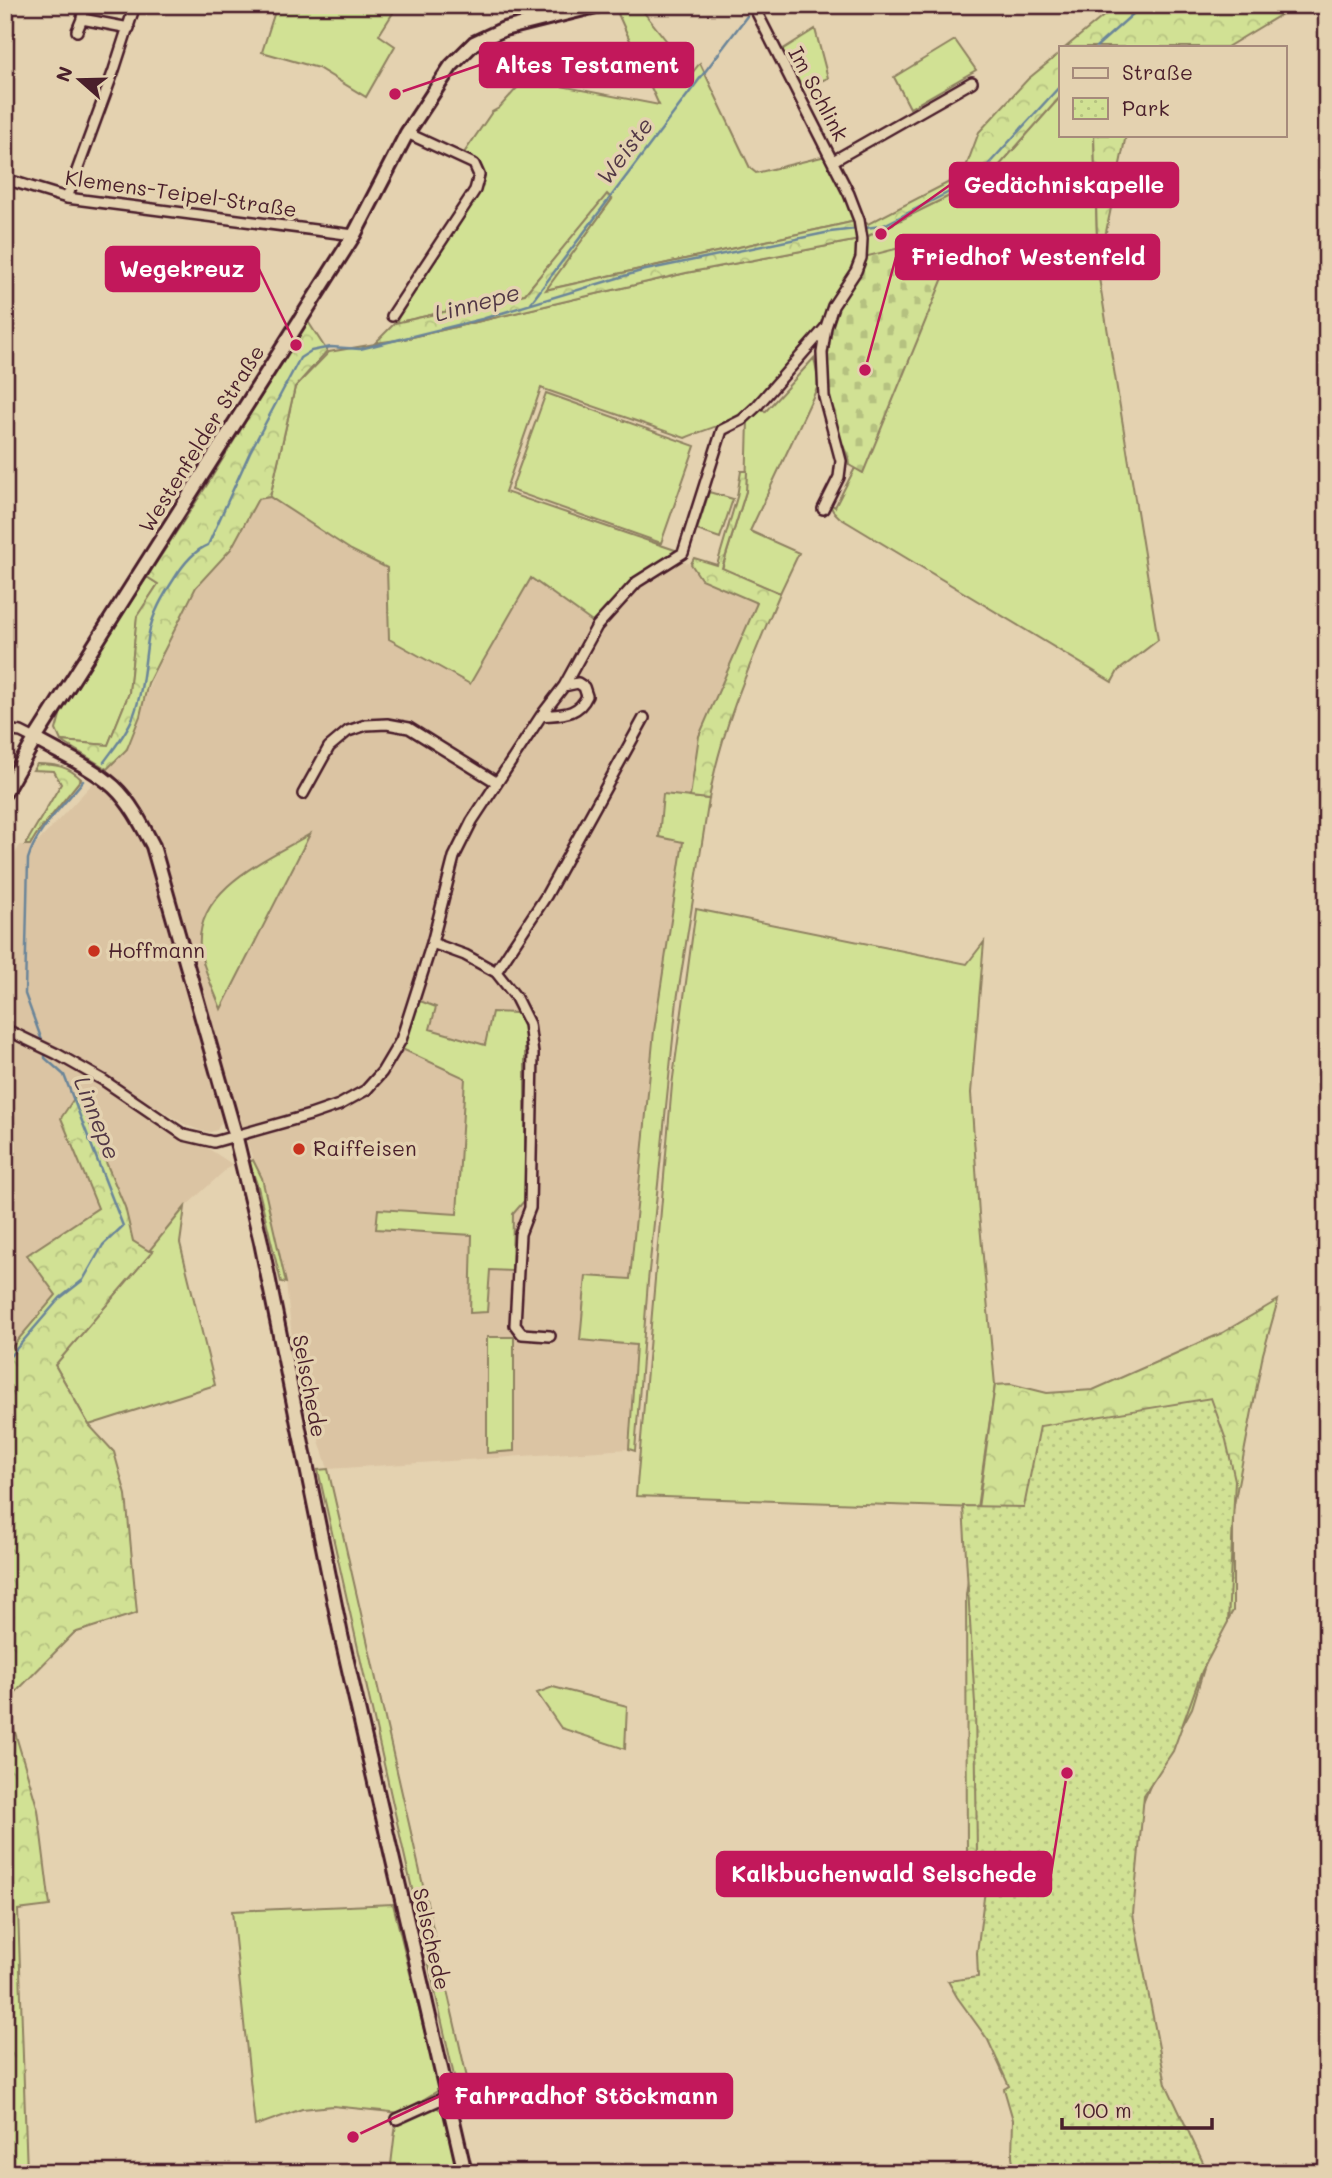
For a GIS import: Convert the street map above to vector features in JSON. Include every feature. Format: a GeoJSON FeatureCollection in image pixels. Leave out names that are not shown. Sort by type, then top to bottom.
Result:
{"type":"FeatureCollection","features":[{"type":"Feature","properties":{"kind":"street"},"geometry":{"type":"LineString","coordinates":[[77,32],[84,5]]}},
{"type":"Feature","properties":{"kind":"street"},"geometry":{"type":"LineString","coordinates":[[67,198],[135,5]]}},
{"type":"Feature","properties":{"kind":"street","name":"Westenfelder Straße"},"geometry":{"type":"LineString","coordinates":[[5,792],[35,739],[354,235],[407,133],[451,66],[474,43],[503,29],[600,5]]}},
{"type":"Feature","properties":{"kind":"street","name":"Im Schlink"},"geometry":{"type":"LineString","coordinates":[[753,5],[833,161],[859,220],[862,239],[861,258],[856,271],[838,296],[825,327],[822,353],[824,397],[841,461],[839,477],[823,509]]}},
{"type":"Feature","properties":{"kind":"street"},"geometry":{"type":"LineString","coordinates":[[82,19],[129,28]]}},
{"type":"Feature","properties":{"kind":"street","name":"Im Schlink"},"geometry":{"type":"LineString","coordinates":[[833,161],[972,82]]}},
{"type":"Feature","properties":{"kind":"street"},"geometry":{"type":"LineString","coordinates":[[392,316],[475,190],[479,174],[474,164],[407,133]]}},
{"type":"Feature","properties":{"kind":"street","name":"Klemens-Teipel-Straße"},"geometry":{"type":"LineString","coordinates":[[5,179],[67,198],[354,235]]}},
{"type":"Feature","properties":{"kind":"street"},"geometry":{"type":"LineString","coordinates":[[6,1032],[57,1054],[103,1080],[184,1135],[214,1142],[310,1115],[339,1105],[366,1090],[382,1072],[401,1040],[432,943],[454,857],[471,821],[564,686],[597,626],[637,582],[683,553],[722,430],[742,419],[757,406],[825,327]]}},
{"type":"Feature","properties":{"kind":"street"},"geometry":{"type":"LineString","coordinates":[[541,716],[574,712],[583,706],[587,696],[584,687],[578,683],[564,686]]}},
{"type":"Feature","properties":{"kind":"street"},"geometry":{"type":"LineString","coordinates":[[496,972],[546,896],[644,718]]}},
{"type":"Feature","properties":{"kind":"street"},"geometry":{"type":"LineString","coordinates":[[303,794],[329,747],[348,731],[366,724],[409,728],[496,782]]}},
{"type":"Feature","properties":{"kind":"street"},"geometry":{"type":"LineString","coordinates":[[5,730],[21,732],[35,739]]}},
{"type":"Feature","properties":{"kind":"street","name":"Selschede"},"geometry":{"type":"LineString","coordinates":[[35,739],[113,786],[142,824],[153,846],[235,1135],[261,1242],[341,1635],[465,2173]]}},
{"type":"Feature","properties":{"kind":"street"},"geometry":{"type":"LineString","coordinates":[[432,943],[465,955],[496,972],[515,996],[528,1024],[533,1054],[530,1208],[520,1234],[515,1325],[522,1335],[550,1336]]}},
{"type":"Feature","properties":{"kind":"street"},"geometry":{"type":"LineString","coordinates":[[397,2119],[448,2096]]}},
{"type":"Feature","properties":{"kind":"shaded area"},"geometry":{"type":"Polygon","coordinates":[[[270,497],[351,550],[388,568],[389,639],[470,684],[531,578],[594,624],[637,587],[682,561],[691,564],[701,579],[758,603],[699,736],[690,797],[663,794],[683,842],[654,1031],[630,1279],[586,1277],[636,1344],[629,1449],[328,1469],[295,1364],[286,1283],[262,1178],[253,1160],[220,1062],[157,849],[143,813],[107,769],[127,749],[152,679],[196,587],[231,549],[258,499],[270,497]]]}},
{"type":"Feature","properties":{"kind":"shaded area"},"geometry":{"type":"Polygon","coordinates":[[[95,781],[122,807],[140,832],[161,892],[215,1082],[222,1121],[217,1130],[201,1131],[184,1124],[76,1057],[5,1022],[5,871],[20,845],[35,845],[95,781]]]}},
{"type":"Feature","properties":{"kind":"shaded area"},"geometry":{"type":"Polygon","coordinates":[[[5,1035],[103,1080],[232,1164],[185,1207],[149,1251],[133,1241],[125,1207],[76,1094],[61,1118],[98,1208],[27,1254],[56,1295],[5,1355],[5,1035]]]}},
{"type":"Feature","properties":{"kind":"green space"},"geometry":{"type":"Polygon","coordinates":[[[277,5],[398,5],[379,35],[395,46],[366,97],[318,68],[262,52],[277,5]]]}},
{"type":"Feature","properties":{"kind":"green space"},"geometry":{"type":"Polygon","coordinates":[[[638,5],[692,73],[700,63],[750,168],[756,173],[826,156],[856,221],[545,290],[612,199],[607,195],[525,294],[395,323],[482,187],[481,166],[464,153],[492,112],[499,108],[525,79],[659,105],[615,7],[638,5]]]}},
{"type":"Feature","properties":{"kind":"green space"},"geometry":{"type":"Polygon","coordinates":[[[1117,5],[1297,5],[1229,46],[1067,46],[1117,5]]]}},
{"type":"Feature","properties":{"kind":"green space"},"geometry":{"type":"Polygon","coordinates":[[[815,29],[828,78],[800,90],[780,51],[815,29]]]}},
{"type":"Feature","properties":{"kind":"green space"},"geometry":{"type":"Polygon","coordinates":[[[955,40],[976,70],[910,108],[894,77],[955,40]]]}},
{"type":"Feature","properties":{"kind":"green space"},"geometry":{"type":"Polygon","coordinates":[[[1059,54],[1059,98],[990,176],[864,238],[861,221],[868,224],[963,175],[979,132],[1028,79],[1059,54]]]}},
{"type":"Feature","properties":{"kind":"green space"},"geometry":{"type":"Polygon","coordinates":[[[1059,98],[1059,136],[1094,136],[1098,272],[1158,640],[1118,671],[1112,682],[840,518],[829,503],[835,507],[855,468],[862,472],[864,238],[990,176],[1059,98]]]}},
{"type":"Feature","properties":{"kind":"green space"},"geometry":{"type":"Polygon","coordinates":[[[1094,136],[1126,136],[1098,271],[1094,136]]]}},
{"type":"Feature","properties":{"kind":"green space"},"geometry":{"type":"Polygon","coordinates":[[[607,194],[612,199],[546,290],[856,221],[859,240],[686,273],[404,339],[375,343],[395,323],[525,294],[607,194]]]}},
{"type":"Feature","properties":{"kind":"green space"},"geometry":{"type":"Polygon","coordinates":[[[859,240],[848,280],[824,320],[754,403],[734,419],[685,438],[541,388],[505,492],[678,551],[595,624],[531,578],[470,684],[389,639],[387,568],[351,550],[270,497],[295,387],[329,352],[404,339],[686,273],[859,240]]]}},
{"type":"Feature","properties":{"kind":"green space"},"geometry":{"type":"Polygon","coordinates":[[[915,244],[952,256],[863,473],[849,465],[830,405],[825,369],[828,333],[839,300],[864,257],[915,244]]]}},
{"type":"Feature","properties":{"kind":"green space"},"geometry":{"type":"Polygon","coordinates":[[[307,320],[327,351],[295,387],[270,497],[258,499],[231,549],[196,587],[148,683],[140,716],[127,749],[107,769],[61,741],[108,745],[129,693],[137,616],[158,584],[147,577],[207,485],[307,320]]]}},
{"type":"Feature","properties":{"kind":"green space"},"geometry":{"type":"Polygon","coordinates":[[[814,358],[819,384],[750,531],[799,553],[780,593],[722,569],[746,491],[748,420],[760,406],[765,412],[814,358]]]}},
{"type":"Feature","properties":{"kind":"green space"},"geometry":{"type":"Polygon","coordinates":[[[546,393],[695,446],[661,543],[511,490],[546,393]]]}},
{"type":"Feature","properties":{"kind":"green space"},"geometry":{"type":"Polygon","coordinates":[[[741,471],[747,471],[746,491],[722,568],[780,593],[729,720],[709,799],[690,797],[699,736],[757,603],[701,579],[691,564],[694,558],[717,565],[737,497],[741,471]]]}},
{"type":"Feature","properties":{"kind":"green space"},"geometry":{"type":"Polygon","coordinates":[[[709,492],[733,499],[720,538],[697,530],[709,492]]]}},
{"type":"Feature","properties":{"kind":"green space"},"geometry":{"type":"Polygon","coordinates":[[[147,577],[158,584],[137,617],[129,693],[108,745],[61,741],[56,730],[62,708],[147,577]]]}},
{"type":"Feature","properties":{"kind":"green space"},"geometry":{"type":"Polygon","coordinates":[[[37,764],[61,767],[81,779],[30,845],[25,845],[61,784],[54,771],[33,770],[37,764]]]}},
{"type":"Feature","properties":{"kind":"green space"},"geometry":{"type":"Polygon","coordinates":[[[663,794],[709,799],[677,1000],[648,1281],[635,1451],[629,1449],[636,1345],[580,1340],[586,1276],[630,1279],[654,1031],[683,842],[659,837],[663,794]]]}},
{"type":"Feature","properties":{"kind":"green space"},"geometry":{"type":"Polygon","coordinates":[[[310,834],[221,1009],[200,948],[202,927],[209,908],[237,878],[310,834]]]}},
{"type":"Feature","properties":{"kind":"green space"},"geometry":{"type":"Polygon","coordinates":[[[696,909],[967,964],[984,942],[971,1093],[995,1385],[977,1508],[636,1496],[672,1085],[696,909]]]}},
{"type":"Feature","properties":{"kind":"green space"},"geometry":{"type":"Polygon","coordinates":[[[420,1001],[436,1007],[430,1029],[485,1045],[492,1012],[517,1013],[525,1029],[525,1200],[513,1214],[512,1271],[490,1270],[487,1312],[470,1313],[472,1235],[376,1229],[378,1209],[457,1214],[465,1078],[402,1049],[420,1001]]]}},
{"type":"Feature","properties":{"kind":"green space"},"geometry":{"type":"Polygon","coordinates":[[[77,1094],[125,1207],[133,1241],[153,1251],[55,1365],[89,1425],[114,1452],[126,1495],[137,1613],[74,1633],[6,1702],[38,1810],[50,1906],[18,1910],[27,2173],[5,2173],[5,1355],[56,1295],[27,1255],[98,1208],[61,1118],[77,1094]]]}},
{"type":"Feature","properties":{"kind":"green space"},"geometry":{"type":"Polygon","coordinates":[[[253,1160],[262,1178],[286,1283],[281,1282],[258,1187],[249,1162],[253,1160]]]}},
{"type":"Feature","properties":{"kind":"green space"},"geometry":{"type":"Polygon","coordinates":[[[185,1207],[180,1243],[215,1385],[89,1425],[55,1365],[152,1252],[149,1251],[185,1207]]]}},
{"type":"Feature","properties":{"kind":"green space"},"geometry":{"type":"Polygon","coordinates":[[[1278,1300],[1263,1354],[1233,1510],[1233,1611],[1209,1652],[1192,1708],[1152,1781],[1123,1852],[1053,1902],[967,1853],[966,1595],[995,1385],[1011,1384],[1047,1393],[1093,1390],[1222,1333],[1278,1300]]]}},
{"type":"Feature","properties":{"kind":"green space"},"geometry":{"type":"Polygon","coordinates":[[[487,1337],[514,1337],[514,1451],[487,1453],[487,1337]]]}},
{"type":"Feature","properties":{"kind":"green space"},"geometry":{"type":"Polygon","coordinates":[[[1211,1398],[1226,1440],[1235,1480],[1228,1622],[1202,1671],[1173,1751],[1144,1795],[1133,1914],[1166,2084],[1208,2173],[1014,2173],[1013,2120],[1004,2089],[1009,2086],[988,2040],[948,1981],[978,1977],[977,1953],[987,1874],[977,1853],[975,1704],[963,1506],[1024,1507],[1040,1426],[1211,1398]]]}},
{"type":"Feature","properties":{"kind":"green space"},"geometry":{"type":"Polygon","coordinates":[[[328,1469],[470,2091],[456,2085],[318,1470],[328,1469]]]}},
{"type":"Feature","properties":{"kind":"green space"},"geometry":{"type":"Polygon","coordinates":[[[553,1687],[627,1706],[625,1749],[561,1728],[537,1693],[553,1687]]]}},
{"type":"Feature","properties":{"kind":"green space"},"geometry":{"type":"Polygon","coordinates":[[[393,1904],[439,2090],[401,2113],[333,2106],[302,2109],[255,2126],[232,1911],[393,1904]]]}},
{"type":"Feature","properties":{"kind":"green space"},"geometry":{"type":"Polygon","coordinates":[[[436,2107],[448,2115],[460,2173],[390,2173],[396,2123],[436,2107]]]}},
{"type":"Feature","properties":{"kind":"waterway","name":"Linnepe"},"geometry":{"type":"LineString","coordinates":[[1097,46],[1143,5]]}},
{"type":"Feature","properties":{"kind":"waterway","name":"Weiste"},"geometry":{"type":"LineString","coordinates":[[530,304],[747,16]]}},
{"type":"Feature","properties":{"kind":"waterway","name":"Linnepe"},"geometry":{"type":"LineString","coordinates":[[104,762],[123,735],[137,706],[149,633],[159,605],[184,564],[197,551],[208,545],[250,452],[300,358],[311,351],[331,347],[360,349],[482,319],[641,271],[830,232],[882,226],[975,179],[1059,87]]}},
{"type":"Feature","properties":{"kind":"waterway","name":"Linnepe"},"geometry":{"type":"LineString","coordinates":[[44,1046],[25,994],[28,859],[37,838],[51,818],[83,781]]}},
{"type":"Feature","properties":{"kind":"waterway","name":"Linnepe"},"geometry":{"type":"LineString","coordinates":[[5,1362],[60,1298],[83,1280],[103,1245],[123,1226],[64,1075],[45,1058],[45,1052]]}},
{"type":"Feature","properties":{"kind":"place","name":"Altes Testament"},"geometry":{"type":"Point","coordinates":[395,94]}},
{"type":"Feature","properties":{"kind":"place","name":"Gedächniskapelle"},"geometry":{"type":"Point","coordinates":[881,234]}},
{"type":"Feature","properties":{"kind":"place","name":"Wegekreuz"},"geometry":{"type":"Point","coordinates":[296,345]}},
{"type":"Feature","properties":{"kind":"place","name":"Friedhof Westenfeld"},"geometry":{"type":"Point","coordinates":[865,370]}},
{"type":"Feature","properties":{"kind":"place","name":"Hoffmann"},"geometry":{"type":"Point","coordinates":[94,951]}},
{"type":"Feature","properties":{"kind":"place","name":"Raiffeisen"},"geometry":{"type":"Point","coordinates":[299,1149]}},
{"type":"Feature","properties":{"kind":"place","name":"Kalkbuchenwald Selschede"},"geometry":{"type":"Point","coordinates":[1067,1773]}},
{"type":"Feature","properties":{"kind":"place","name":"Fahrradhof Stöckmann"},"geometry":{"type":"Point","coordinates":[353,2137]}}]}
